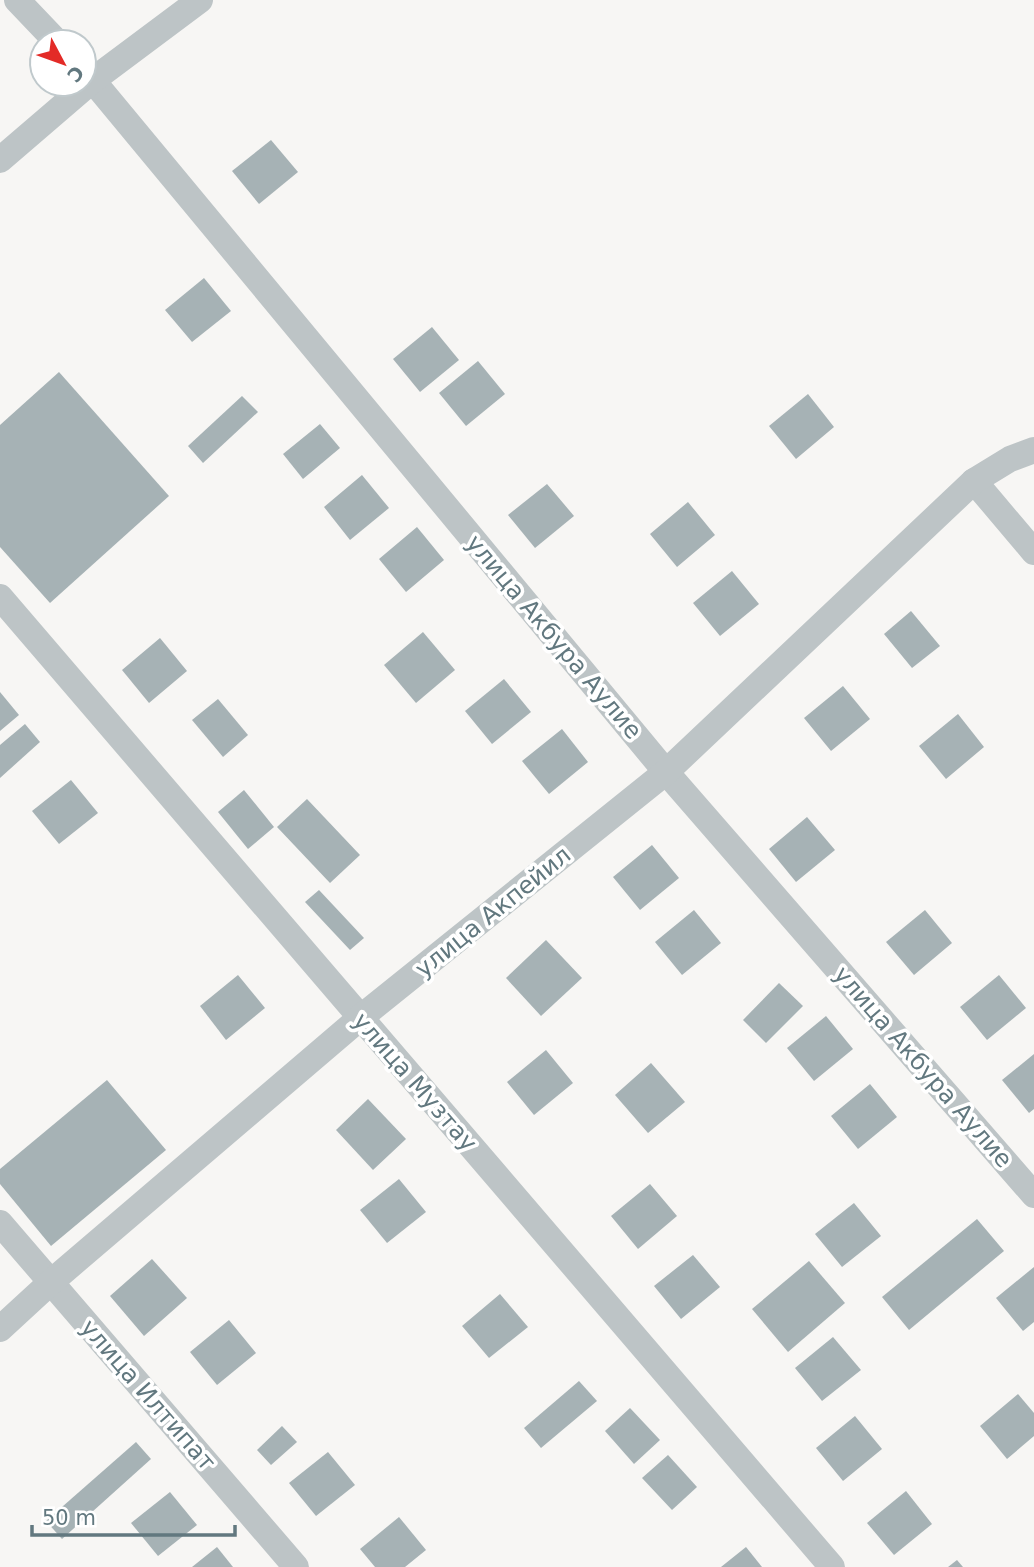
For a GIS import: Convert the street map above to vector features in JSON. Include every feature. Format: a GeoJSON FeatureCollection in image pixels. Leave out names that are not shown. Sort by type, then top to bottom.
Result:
{"type":"FeatureCollection","features":[{"type":"Feature","properties":{"kind":"street"},"geometry":{"type":"LineString","coordinates":[[17,0],[44,28]]}},
{"type":"Feature","properties":{"kind":"street"},"geometry":{"type":"LineString","coordinates":[[98,69],[200,0]]}},
{"type":"Feature","properties":{"kind":"street","name":"улица Акбура Аулие"},"geometry":{"type":"LineString","coordinates":[[98,86],[666,772],[1034,1195]]}},
{"type":"Feature","properties":{"kind":"street"},"geometry":{"type":"LineString","coordinates":[[0,160],[65,98]]}},
{"type":"Feature","properties":{"kind":"street","name":"улица Акпейил"},"geometry":{"type":"LineString","coordinates":[[0,1329],[51,1282],[360,1018],[666,772],[974,481],[1010,459],[1034,450]]}},
{"type":"Feature","properties":{"kind":"street"},"geometry":{"type":"LineString","coordinates":[[974,481],[1034,552]]}},
{"type":"Feature","properties":{"kind":"street","name":"улица Музтау"},"geometry":{"type":"LineString","coordinates":[[0,597],[832,1567]]}},
{"type":"Feature","properties":{"kind":"street","name":"улица Илтипат"},"geometry":{"type":"LineString","coordinates":[[0,1223],[296,1567]]}},
{"type":"Feature","properties":{"kind":"building"},"geometry":{"type":"Polygon","coordinates":[[[271,140],[298,172],[259,204],[232,171],[271,140]]]}},
{"type":"Feature","properties":{"kind":"building"},"geometry":{"type":"Polygon","coordinates":[[[204,278],[231,311],[192,342],[165,310],[204,278]]]}},
{"type":"Feature","properties":{"kind":"building"},"geometry":{"type":"Polygon","coordinates":[[[432,327],[459,360],[420,392],[393,359],[432,327]]]}},
{"type":"Feature","properties":{"kind":"building"},"geometry":{"type":"Polygon","coordinates":[[[478,361],[505,394],[466,426],[439,393],[478,361]]]}},
{"type":"Feature","properties":{"kind":"building"},"geometry":{"type":"Polygon","coordinates":[[[59,372],[169,496],[50,603],[0,547],[0,425],[59,372]]]}},
{"type":"Feature","properties":{"kind":"building"},"geometry":{"type":"Polygon","coordinates":[[[808,394],[834,427],[796,459],[769,426],[808,394]]]}},
{"type":"Feature","properties":{"kind":"building"},"geometry":{"type":"Polygon","coordinates":[[[242,396],[258,412],[203,463],[188,446],[242,396]]]}},
{"type":"Feature","properties":{"kind":"building"},"geometry":{"type":"Polygon","coordinates":[[[320,424],[340,448],[303,479],[283,454],[320,424]]]}},
{"type":"Feature","properties":{"kind":"building"},"geometry":{"type":"Polygon","coordinates":[[[362,475],[389,508],[350,540],[324,507],[362,475]]]}},
{"type":"Feature","properties":{"kind":"building"},"geometry":{"type":"Polygon","coordinates":[[[547,484],[574,516],[535,548],[508,515],[547,484]]]}},
{"type":"Feature","properties":{"kind":"building"},"geometry":{"type":"Polygon","coordinates":[[[688,502],[715,535],[677,567],[650,534],[688,502]]]}},
{"type":"Feature","properties":{"kind":"building"},"geometry":{"type":"Polygon","coordinates":[[[417,527],[444,560],[406,592],[379,559],[417,527]]]}},
{"type":"Feature","properties":{"kind":"building"},"geometry":{"type":"Polygon","coordinates":[[[732,571],[759,604],[720,636],[693,603],[732,571]]]}},
{"type":"Feature","properties":{"kind":"building"},"geometry":{"type":"Polygon","coordinates":[[[911,611],[940,646],[912,668],[884,634],[911,611]]]}},
{"type":"Feature","properties":{"kind":"building"},"geometry":{"type":"Polygon","coordinates":[[[423,632],[455,670],[416,703],[384,665],[423,632]]]}},
{"type":"Feature","properties":{"kind":"building"},"geometry":{"type":"Polygon","coordinates":[[[160,638],[187,671],[149,703],[122,670],[160,638]]]}},
{"type":"Feature","properties":{"kind":"building"},"geometry":{"type":"Polygon","coordinates":[[[504,679],[531,712],[492,744],[465,711],[504,679]]]}},
{"type":"Feature","properties":{"kind":"building"},"geometry":{"type":"Polygon","coordinates":[[[843,686],[870,719],[831,751],[804,718],[843,686]]]}},
{"type":"Feature","properties":{"kind":"building"},"geometry":{"type":"Polygon","coordinates":[[[0,692],[19,715],[0,731],[0,692]]]}},
{"type":"Feature","properties":{"kind":"building"},"geometry":{"type":"Polygon","coordinates":[[[218,699],[248,735],[223,757],[192,720],[218,699]]]}},
{"type":"Feature","properties":{"kind":"building"},"geometry":{"type":"Polygon","coordinates":[[[958,714],[984,747],[946,779],[919,746],[958,714]]]}},
{"type":"Feature","properties":{"kind":"building"},"geometry":{"type":"Polygon","coordinates":[[[25,724],[40,742],[0,778],[0,745],[25,724]]]}},
{"type":"Feature","properties":{"kind":"building"},"geometry":{"type":"Polygon","coordinates":[[[562,729],[588,762],[549,794],[522,761],[562,729]]]}},
{"type":"Feature","properties":{"kind":"building"},"geometry":{"type":"Polygon","coordinates":[[[71,780],[98,813],[59,844],[32,811],[71,780]]]}},
{"type":"Feature","properties":{"kind":"building"},"geometry":{"type":"Polygon","coordinates":[[[244,790],[274,827],[248,849],[218,812],[244,790]]]}},
{"type":"Feature","properties":{"kind":"building"},"geometry":{"type":"Polygon","coordinates":[[[307,799],[360,855],[330,883],[277,827],[307,799]]]}},
{"type":"Feature","properties":{"kind":"building"},"geometry":{"type":"Polygon","coordinates":[[[807,817],[835,850],[796,882],[769,849],[807,817]]]}},
{"type":"Feature","properties":{"kind":"building"},"geometry":{"type":"Polygon","coordinates":[[[652,845],[679,878],[640,910],[613,877],[652,845]]]}},
{"type":"Feature","properties":{"kind":"building"},"geometry":{"type":"Polygon","coordinates":[[[319,890],[364,938],[350,950],[305,902],[319,890]]]}},
{"type":"Feature","properties":{"kind":"building"},"geometry":{"type":"Polygon","coordinates":[[[694,910],[721,943],[682,975],[655,942],[694,910]]]}},
{"type":"Feature","properties":{"kind":"building"},"geometry":{"type":"Polygon","coordinates":[[[925,910],[952,943],[914,975],[886,942],[925,910]]]}},
{"type":"Feature","properties":{"kind":"building"},"geometry":{"type":"Polygon","coordinates":[[[546,940],[582,978],[541,1016],[506,978],[546,940]]]}},
{"type":"Feature","properties":{"kind":"building"},"geometry":{"type":"Polygon","coordinates":[[[238,975],[265,1008],[226,1040],[200,1006],[238,975]]]}},
{"type":"Feature","properties":{"kind":"building"},"geometry":{"type":"Polygon","coordinates":[[[999,975],[1026,1008],[987,1040],[960,1007],[999,975]]]}},
{"type":"Feature","properties":{"kind":"building"},"geometry":{"type":"Polygon","coordinates":[[[779,983],[803,1006],[766,1043],[743,1020],[779,983]]]}},
{"type":"Feature","properties":{"kind":"building"},"geometry":{"type":"Polygon","coordinates":[[[826,1016],[853,1049],[814,1081],[787,1048],[826,1016]]]}},
{"type":"Feature","properties":{"kind":"building"},"geometry":{"type":"Polygon","coordinates":[[[546,1050],[573,1083],[534,1115],[507,1082],[546,1050]]]}},
{"type":"Feature","properties":{"kind":"building"},"geometry":{"type":"Polygon","coordinates":[[[1034,1054],[1034,1109],[1029,1113],[1002,1080],[1034,1054]]]}},
{"type":"Feature","properties":{"kind":"building"},"geometry":{"type":"Polygon","coordinates":[[[651,1063],[685,1102],[648,1133],[615,1095],[651,1063]]]}},
{"type":"Feature","properties":{"kind":"building"},"geometry":{"type":"Polygon","coordinates":[[[107,1080],[166,1150],[51,1246],[0,1184],[0,1169],[107,1080]]]}},
{"type":"Feature","properties":{"kind":"building"},"geometry":{"type":"Polygon","coordinates":[[[870,1084],[897,1117],[858,1149],[831,1116],[870,1084]]]}},
{"type":"Feature","properties":{"kind":"building"},"geometry":{"type":"Polygon","coordinates":[[[368,1099],[406,1139],[373,1170],[336,1130],[368,1099]]]}},
{"type":"Feature","properties":{"kind":"building"},"geometry":{"type":"Polygon","coordinates":[[[399,1179],[426,1212],[387,1243],[360,1210],[399,1179]]]}},
{"type":"Feature","properties":{"kind":"building"},"geometry":{"type":"Polygon","coordinates":[[[650,1184],[677,1216],[638,1249],[611,1216],[650,1184]]]}},
{"type":"Feature","properties":{"kind":"building"},"geometry":{"type":"Polygon","coordinates":[[[854,1203],[881,1236],[842,1267],[815,1234],[854,1203]]]}},
{"type":"Feature","properties":{"kind":"building"},"geometry":{"type":"Polygon","coordinates":[[[977,1219],[1004,1251],[909,1330],[882,1297],[977,1219]]]}},
{"type":"Feature","properties":{"kind":"building"},"geometry":{"type":"Polygon","coordinates":[[[693,1255],[720,1287],[681,1319],[654,1286],[693,1255]]]}},
{"type":"Feature","properties":{"kind":"building"},"geometry":{"type":"Polygon","coordinates":[[[152,1259],[187,1298],[144,1336],[110,1296],[152,1259]]]}},
{"type":"Feature","properties":{"kind":"building"},"geometry":{"type":"Polygon","coordinates":[[[809,1261],[845,1303],[788,1352],[752,1309],[809,1261]]]}},
{"type":"Feature","properties":{"kind":"building"},"geometry":{"type":"Polygon","coordinates":[[[1034,1267],[1034,1322],[1023,1331],[996,1298],[1034,1267]]]}},
{"type":"Feature","properties":{"kind":"building"},"geometry":{"type":"Polygon","coordinates":[[[500,1294],[528,1327],[489,1358],[462,1326],[500,1294]]]}},
{"type":"Feature","properties":{"kind":"building"},"geometry":{"type":"Polygon","coordinates":[[[229,1320],[256,1353],[217,1385],[190,1352],[229,1320]]]}},
{"type":"Feature","properties":{"kind":"building"},"geometry":{"type":"Polygon","coordinates":[[[833,1337],[861,1370],[822,1401],[795,1368],[833,1337]]]}},
{"type":"Feature","properties":{"kind":"building"},"geometry":{"type":"Polygon","coordinates":[[[579,1381],[597,1401],[541,1448],[524,1428],[579,1381]]]}},
{"type":"Feature","properties":{"kind":"building"},"geometry":{"type":"Polygon","coordinates":[[[1018,1394],[1034,1413],[1034,1436],[1007,1459],[980,1426],[1018,1394]]]}},
{"type":"Feature","properties":{"kind":"building"},"geometry":{"type":"Polygon","coordinates":[[[630,1408],[660,1440],[634,1464],[605,1431],[630,1408]]]}},
{"type":"Feature","properties":{"kind":"building"},"geometry":{"type":"Polygon","coordinates":[[[855,1416],[882,1449],[843,1481],[816,1448],[855,1416]]]}},
{"type":"Feature","properties":{"kind":"building"},"geometry":{"type":"Polygon","coordinates":[[[282,1426],[297,1442],[271,1465],[257,1450],[282,1426]]]}},
{"type":"Feature","properties":{"kind":"building"},"geometry":{"type":"Polygon","coordinates":[[[136,1442],[151,1459],[62,1539],[46,1521],[136,1442]]]}},
{"type":"Feature","properties":{"kind":"building"},"geometry":{"type":"Polygon","coordinates":[[[328,1452],[355,1485],[316,1516],[289,1483],[328,1452]]]}},
{"type":"Feature","properties":{"kind":"building"},"geometry":{"type":"Polygon","coordinates":[[[668,1455],[697,1487],[672,1510],[642,1478],[668,1455]]]}},
{"type":"Feature","properties":{"kind":"building"},"geometry":{"type":"Polygon","coordinates":[[[906,1491],[932,1524],[894,1555],[867,1523],[906,1491]]]}},
{"type":"Feature","properties":{"kind":"building"},"geometry":{"type":"Polygon","coordinates":[[[170,1492],[197,1525],[158,1556],[131,1523],[170,1492]]]}},
{"type":"Feature","properties":{"kind":"building"},"geometry":{"type":"Polygon","coordinates":[[[399,1517],[426,1550],[405,1567],[375,1567],[360,1549],[399,1517]]]}},
{"type":"Feature","properties":{"kind":"building"},"geometry":{"type":"Polygon","coordinates":[[[217,1547],[233,1567],[192,1567],[217,1547]]]}},
{"type":"Feature","properties":{"kind":"building"},"geometry":{"type":"Polygon","coordinates":[[[746,1547],[762,1567],[721,1567],[746,1547]]]}},
{"type":"Feature","properties":{"kind":"building"},"geometry":{"type":"Polygon","coordinates":[[[957,1560],[963,1567],[948,1567],[957,1560]]]}}]}
